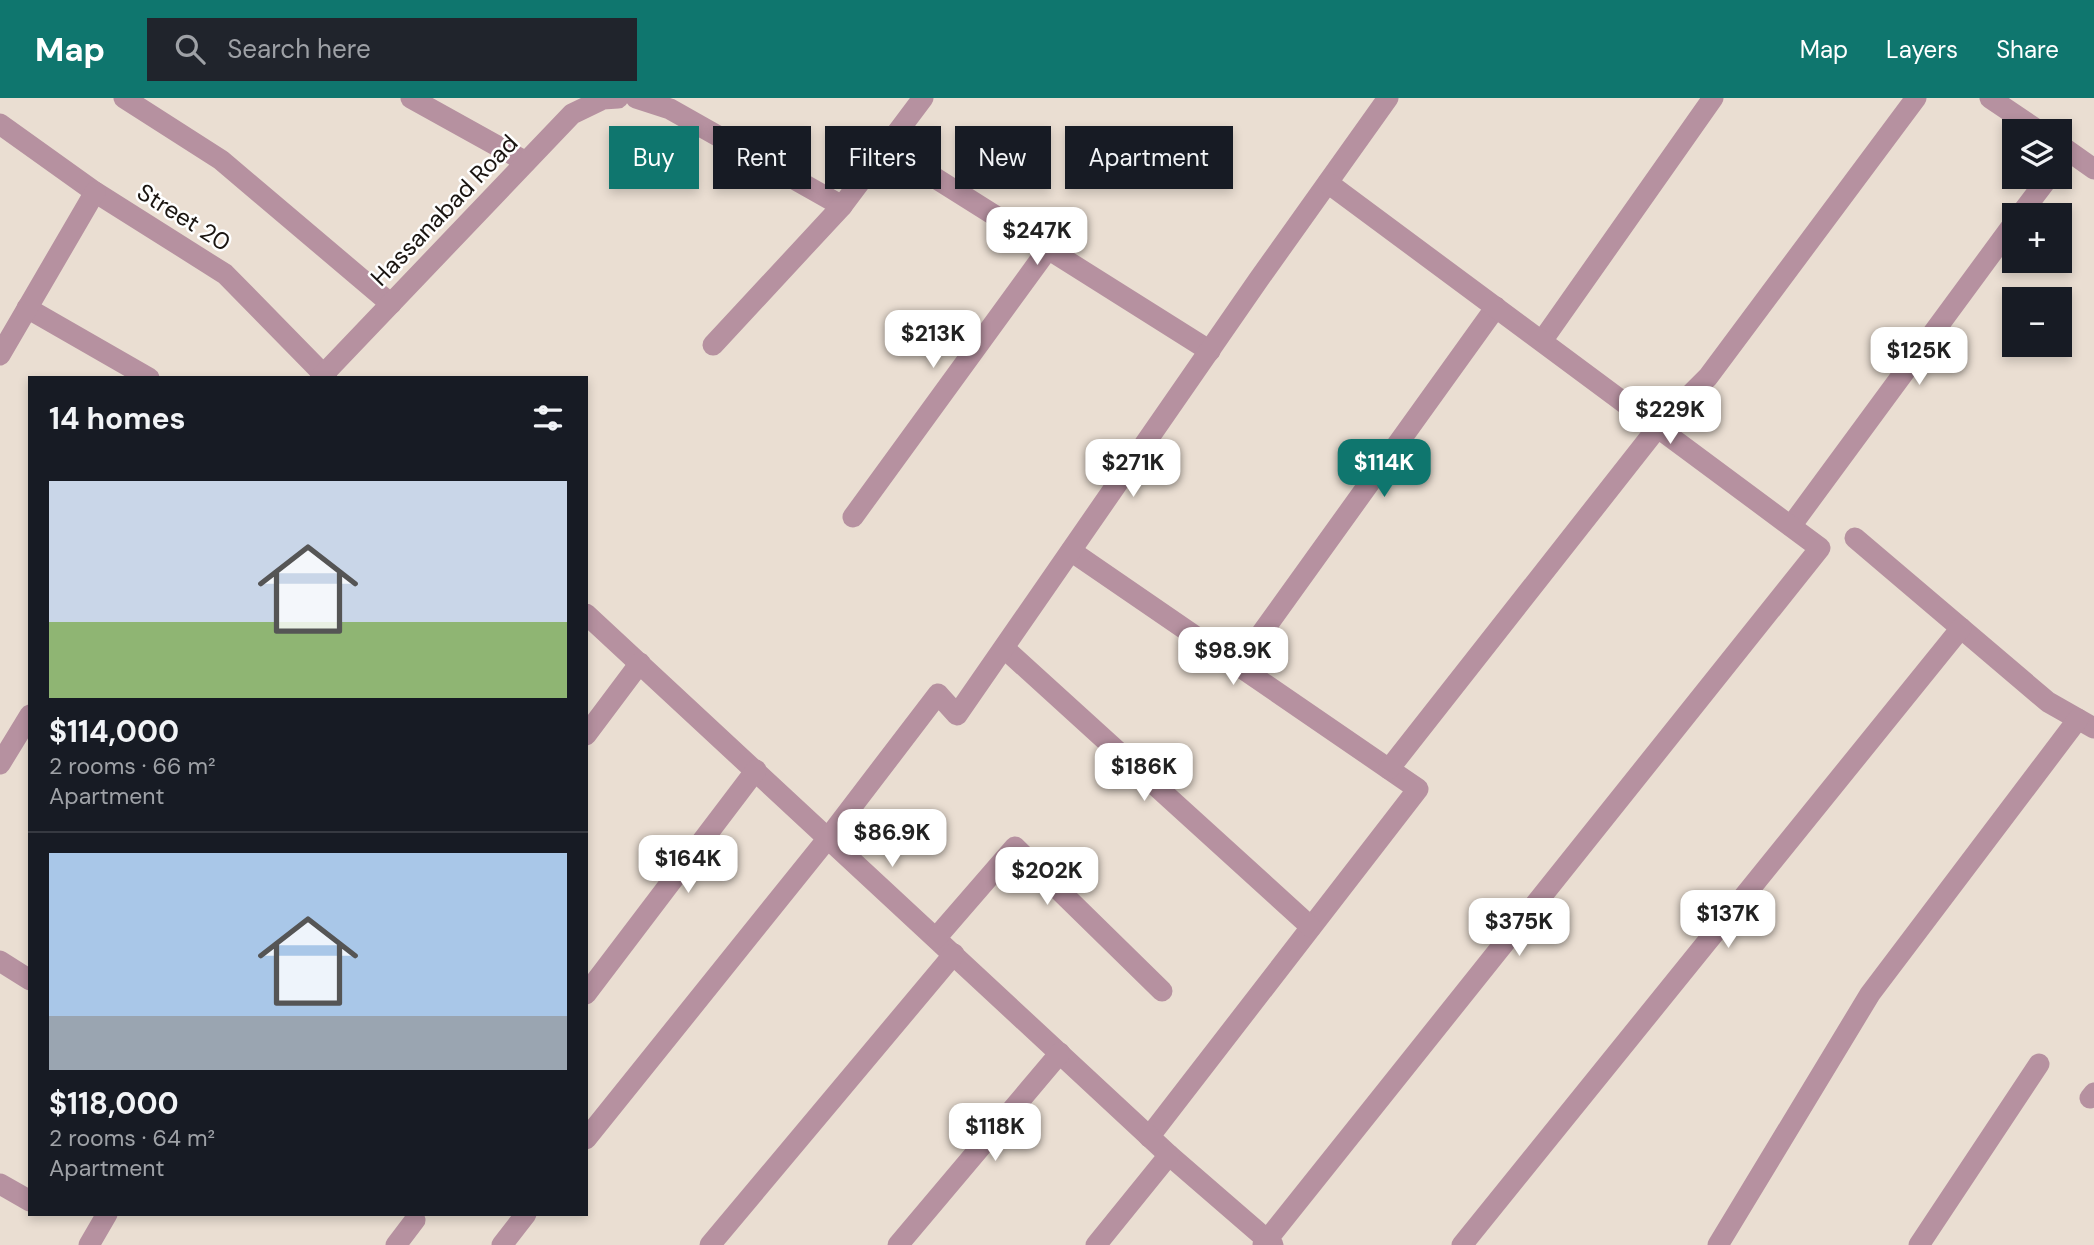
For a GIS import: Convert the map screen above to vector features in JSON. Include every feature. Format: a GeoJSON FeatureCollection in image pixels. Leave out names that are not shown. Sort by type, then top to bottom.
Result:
{"type":"FeatureCollection","features":[{"type":"Feature","properties":{"kind":"street"},"geometry":{"type":"LineString","coordinates":[[124,98],[221,160],[391,304]]}},
{"type":"Feature","properties":{"kind":"street"},"geometry":{"type":"LineString","coordinates":[[411,98],[526,162]]}},
{"type":"Feature","properties":{"kind":"street","name":"Hassanabad Road"},"geometry":{"type":"LineString","coordinates":[[324,376],[572,114],[603,99],[618,98]]}},
{"type":"Feature","properties":{"kind":"street"},"geometry":{"type":"LineString","coordinates":[[636,98],[674,104],[842,206]]}},
{"type":"Feature","properties":{"kind":"street"},"geometry":{"type":"LineString","coordinates":[[902,126],[923,98]]}},
{"type":"Feature","properties":{"kind":"street"},"geometry":{"type":"LineString","coordinates":[[588,1137],[828,838],[938,694],[957,715],[1388,98]]}},
{"type":"Feature","properties":{"kind":"street"},"geometry":{"type":"LineString","coordinates":[[1542,341],[1713,98]]}},
{"type":"Feature","properties":{"kind":"street"},"geometry":{"type":"LineString","coordinates":[[1389,769],[1658,427],[1708,377],[1916,98]]}},
{"type":"Feature","properties":{"kind":"street"},"geometry":{"type":"LineString","coordinates":[[1990,98],[2021,119]]}},
{"type":"Feature","properties":{"kind":"street","name":"Street 20"},"geometry":{"type":"LineString","coordinates":[[0,124],[95,192],[225,274],[322,376]]}},
{"type":"Feature","properties":{"kind":"street"},"geometry":{"type":"LineString","coordinates":[[2072,158],[2094,169]]}},
{"type":"Feature","properties":{"kind":"street"},"geometry":{"type":"LineString","coordinates":[[941,182],[1210,351]]}},
{"type":"Feature","properties":{"kind":"street"},"geometry":{"type":"LineString","coordinates":[[588,616],[1169,1155],[1268,1243],[1820,548],[1328,183]]}},
{"type":"Feature","properties":{"kind":"street"},"geometry":{"type":"LineString","coordinates":[[713,345],[855,189]]}},
{"type":"Feature","properties":{"kind":"street"},"geometry":{"type":"LineString","coordinates":[[2029,203],[2040,189]]}},
{"type":"Feature","properties":{"kind":"street"},"geometry":{"type":"LineString","coordinates":[[0,355],[95,192]]}},
{"type":"Feature","properties":{"kind":"street"},"geometry":{"type":"LineString","coordinates":[[1791,526],[2002,239]]}},
{"type":"Feature","properties":{"kind":"street"},"geometry":{"type":"LineString","coordinates":[[853,517],[1048,249]]}},
{"type":"Feature","properties":{"kind":"street"},"geometry":{"type":"LineString","coordinates":[[1238,666],[1496,307]]}},
{"type":"Feature","properties":{"kind":"street"},"geometry":{"type":"LineString","coordinates":[[27,308],[146,376]]}},
{"type":"Feature","properties":{"kind":"street"},"geometry":{"type":"LineString","coordinates":[[1718,1245],[1870,994],[2086,724],[2048,702],[1855,538]]}},
{"type":"Feature","properties":{"kind":"street"},"geometry":{"type":"LineString","coordinates":[[1071,551],[1418,789],[1149,1136]]}},
{"type":"Feature","properties":{"kind":"street"},"geometry":{"type":"LineString","coordinates":[[1462,1245],[1961,628]]}},
{"type":"Feature","properties":{"kind":"street"},"geometry":{"type":"LineString","coordinates":[[1004,648],[1311,927]]}},
{"type":"Feature","properties":{"kind":"street"},"geometry":{"type":"LineString","coordinates":[[588,733],[640,663]]}},
{"type":"Feature","properties":{"kind":"street"},"geometry":{"type":"LineString","coordinates":[[0,764],[28,718]]}},
{"type":"Feature","properties":{"kind":"street"},"geometry":{"type":"LineString","coordinates":[[588,991],[756,770]]}},
{"type":"Feature","properties":{"kind":"street"},"geometry":{"type":"LineString","coordinates":[[936,937],[1015,847],[1162,991]]}},
{"type":"Feature","properties":{"kind":"street"},"geometry":{"type":"LineString","coordinates":[[710,1245],[954,954]]}},
{"type":"Feature","properties":{"kind":"street"},"geometry":{"type":"LineString","coordinates":[[0,961],[28,979]]}},
{"type":"Feature","properties":{"kind":"street"},"geometry":{"type":"LineString","coordinates":[[898,1245],[1060,1053]]}},
{"type":"Feature","properties":{"kind":"street"},"geometry":{"type":"LineString","coordinates":[[1919,1245],[2039,1064]]}},
{"type":"Feature","properties":{"kind":"street"},"geometry":{"type":"LineString","coordinates":[[1096,1245],[1169,1155]]}},
{"type":"Feature","properties":{"kind":"street"},"geometry":{"type":"LineString","coordinates":[[0,1184],[28,1200]]}},
{"type":"Feature","properties":{"kind":"street"},"geometry":{"type":"LineString","coordinates":[[89,1245],[106,1216]]}},
{"type":"Feature","properties":{"kind":"street"},"geometry":{"type":"LineString","coordinates":[[396,1245],[414,1216]]}},
{"type":"Feature","properties":{"kind":"street"},"geometry":{"type":"LineString","coordinates":[[502,1245],[524,1216]]}}]}
